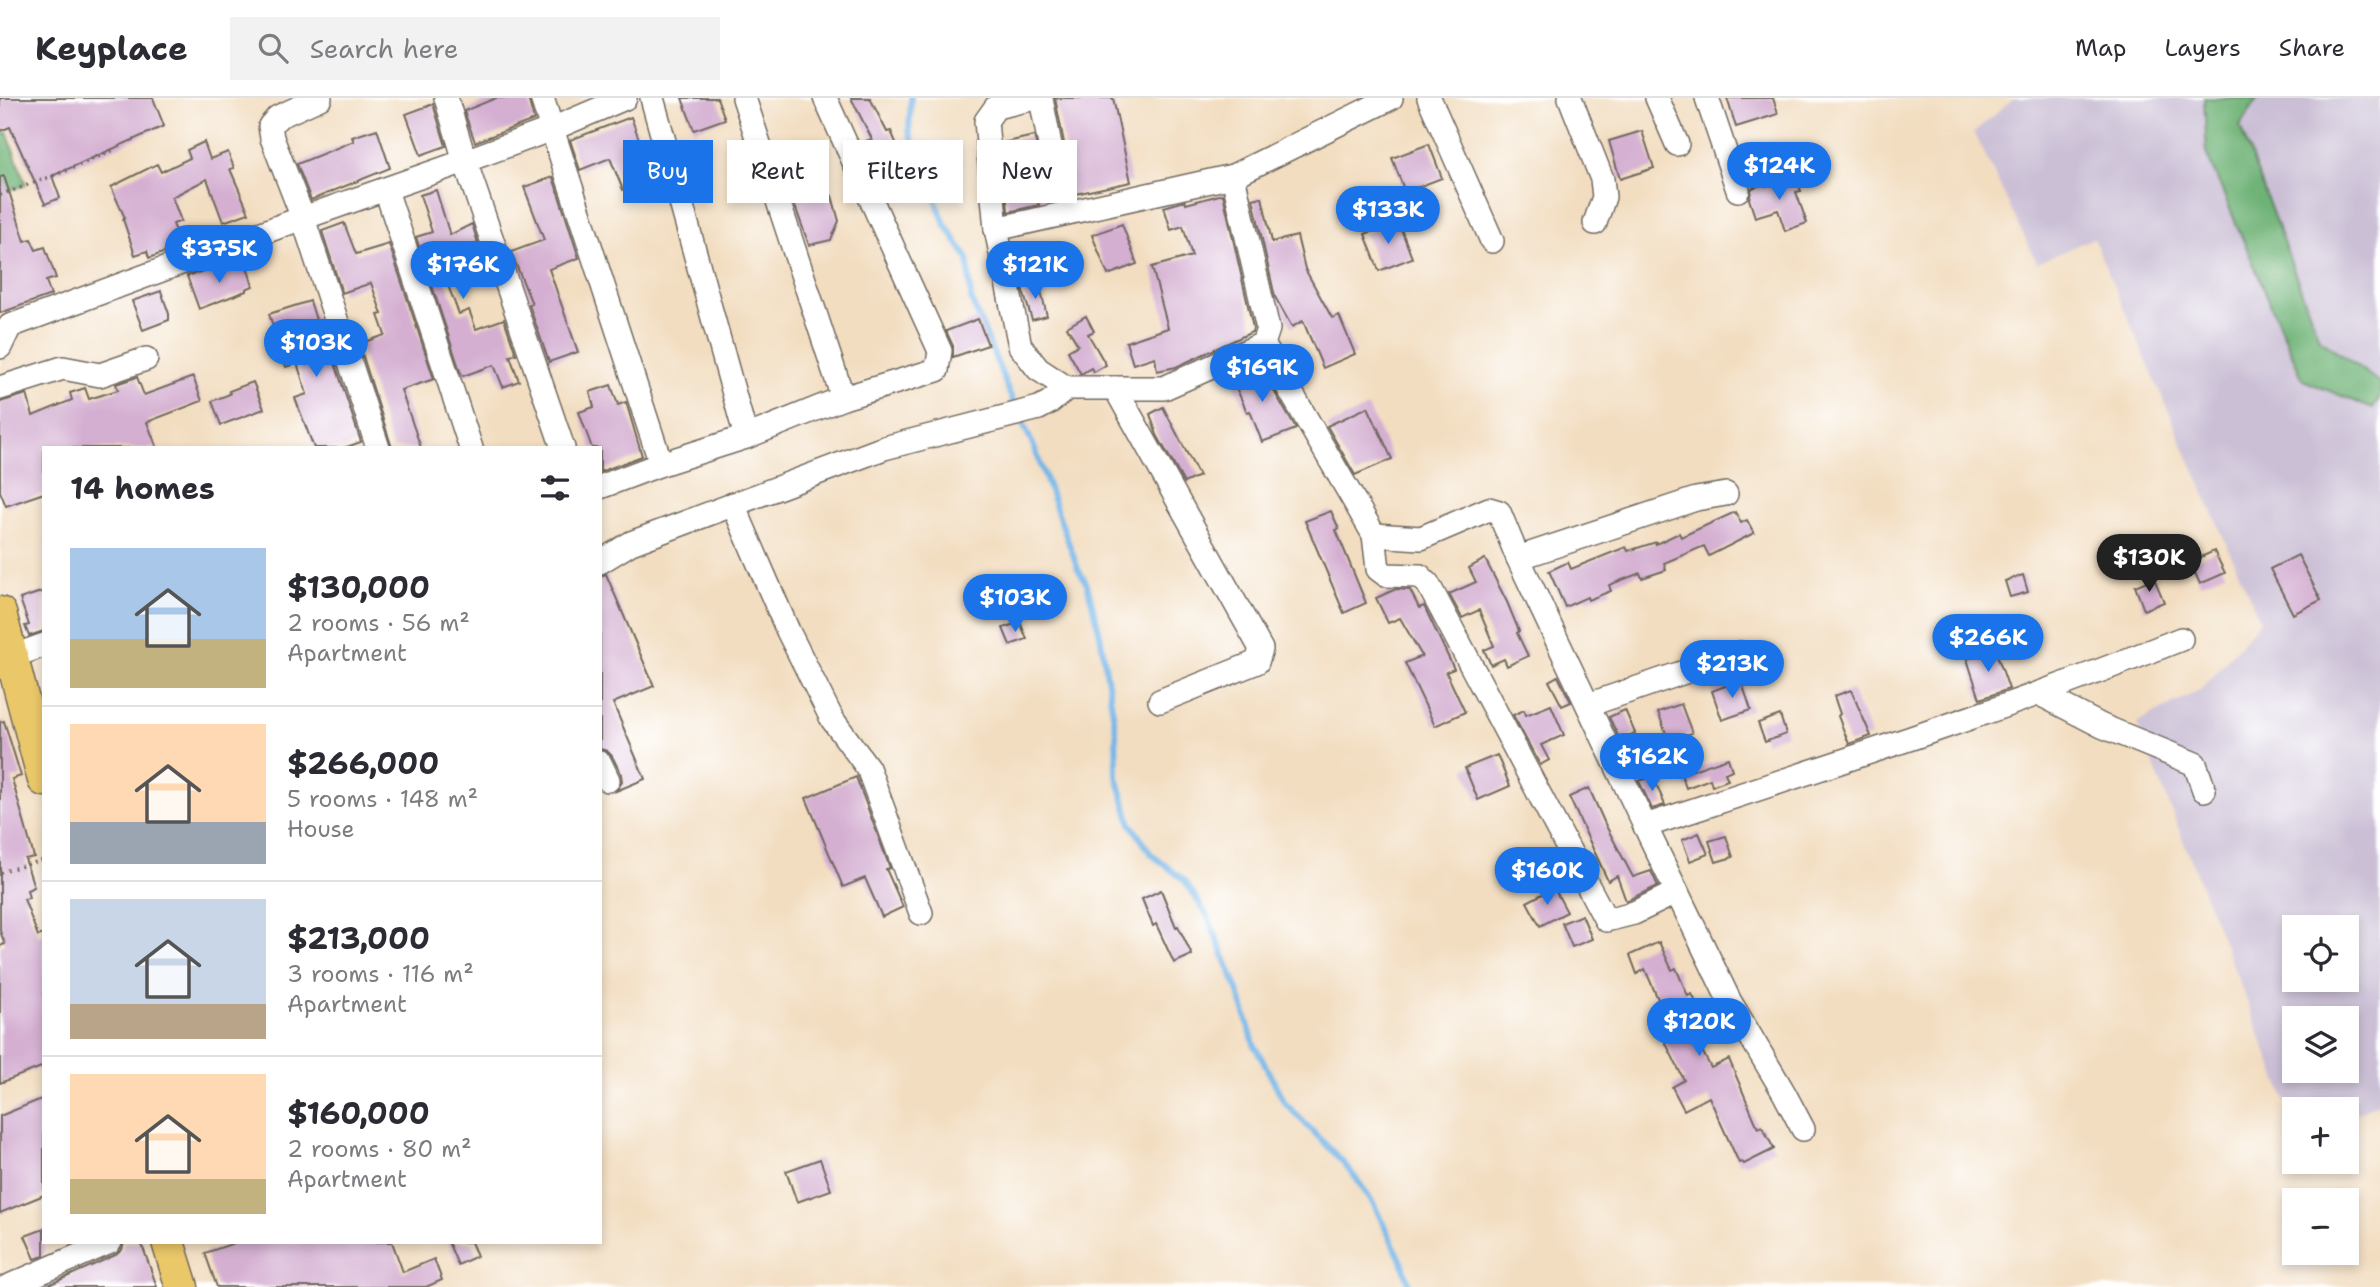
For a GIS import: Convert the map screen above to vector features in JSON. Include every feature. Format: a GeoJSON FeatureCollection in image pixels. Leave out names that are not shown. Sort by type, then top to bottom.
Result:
{"type":"FeatureCollection","features":[{"type":"Feature","properties":{"kind":"highway"},"geometry":{"type":"LineString","coordinates":[[0,613],[8,662],[42,773]]}},
{"type":"Feature","properties":{"kind":"highway"},"geometry":{"type":"LineString","coordinates":[[169,1244],[182,1287]]}},
{"type":"Feature","properties":{"kind":"street"},"geometry":{"type":"LineString","coordinates":[[320,98],[274,108],[270,126],[377,446]]}},
{"type":"Feature","properties":{"kind":"street"},"geometry":{"type":"LineString","coordinates":[[446,98],[562,446]]}},
{"type":"Feature","properties":{"kind":"street"},"geometry":{"type":"LineString","coordinates":[[542,98],[661,464]]}},
{"type":"Feature","properties":{"kind":"street"},"geometry":{"type":"LineString","coordinates":[[0,347],[5,323],[386,190],[552,129],[625,98]]}},
{"type":"Feature","properties":{"kind":"street"},"geometry":{"type":"LineString","coordinates":[[652,98],[746,437]]}},
{"type":"Feature","properties":{"kind":"street"},"geometry":{"type":"LineString","coordinates":[[744,98],[843,398]]}},
{"type":"Feature","properties":{"kind":"street"},"geometry":{"type":"LineString","coordinates":[[602,486],[746,437],[843,398],[937,370],[940,351],[825,98]]}},
{"type":"Feature","properties":{"kind":"street"},"geometry":{"type":"LineString","coordinates":[[996,229],[1233,176],[1391,98]]}},
{"type":"Feature","properties":{"kind":"street"},"geometry":{"type":"LineString","coordinates":[[1429,98],[1492,241]]}},
{"type":"Feature","properties":{"kind":"street"},"geometry":{"type":"LineString","coordinates":[[1570,98],[1602,179],[1604,197],[1595,223]]}},
{"type":"Feature","properties":{"kind":"street"},"geometry":{"type":"LineString","coordinates":[[1657,98],[1676,144]]}},
{"type":"Feature","properties":{"kind":"street"},"geometry":{"type":"LineString","coordinates":[[1707,98],[1738,190]]}},
{"type":"Feature","properties":{"kind":"street"},"geometry":{"type":"LineString","coordinates":[[1049,140],[1041,99],[996,107],[986,121],[996,229],[1020,346],[1038,369],[1067,388],[1164,388],[1263,344],[1268,329],[1233,176]]}},
{"type":"Feature","properties":{"kind":"street"},"geometry":{"type":"LineString","coordinates":[[386,190],[470,446]]}},
{"type":"Feature","properties":{"kind":"street"},"geometry":{"type":"LineString","coordinates":[[1263,344],[1374,535],[1378,569],[1387,575],[1420,576],[1428,584],[1606,920],[1634,913],[1677,892]]}},
{"type":"Feature","properties":{"kind":"street"},"geometry":{"type":"LineString","coordinates":[[0,388],[63,368],[100,375],[146,359]]}},
{"type":"Feature","properties":{"kind":"street"},"geometry":{"type":"LineString","coordinates":[[602,561],[631,543],[884,448],[1039,408],[1067,388]]}},
{"type":"Feature","properties":{"kind":"street"},"geometry":{"type":"LineString","coordinates":[[1115,388],[1261,649],[1257,662],[1160,701]]}},
{"type":"Feature","properties":{"kind":"street"},"geometry":{"type":"LineString","coordinates":[[1518,558],[1696,499],[1726,494]]}},
{"type":"Feature","properties":{"kind":"street"},"geometry":{"type":"LineString","coordinates":[[733,504],[789,631],[832,719],[868,768],[921,913]]}},
{"type":"Feature","properties":{"kind":"street"},"geometry":{"type":"LineString","coordinates":[[1374,535],[1422,538],[1489,509],[1499,512],[1518,558],[1729,1000],[1802,1129]]}},
{"type":"Feature","properties":{"kind":"street"},"geometry":{"type":"LineString","coordinates":[[1645,826],[1929,733],[2181,639]]}},
{"type":"Feature","properties":{"kind":"street"},"geometry":{"type":"LineString","coordinates":[[8,662],[42,646]]}},
{"type":"Feature","properties":{"kind":"street"},"geometry":{"type":"LineString","coordinates":[[1588,705],[1740,653]]}},
{"type":"Feature","properties":{"kind":"street"},"geometry":{"type":"LineString","coordinates":[[2039,694],[2102,726],[2195,764],[2204,790]]}},
{"type":"Feature","properties":{"kind":"street"},"geometry":{"type":"LineString","coordinates":[[7,1287],[105,1244]]}},
{"type":"Feature","properties":{"kind":"path"},"geometry":{"type":"LineString","coordinates":[[0,195],[116,149]]}},
{"type":"Feature","properties":{"kind":"path"},"geometry":{"type":"LineString","coordinates":[[0,872],[42,861]]}},
{"type":"Feature","properties":{"kind":"shaded area"},"geometry":{"type":"Polygon","coordinates":[[[2014,98],[2204,98],[2207,155],[2303,380],[2373,409],[2380,397],[2380,1102],[2359,1112],[2359,1097],[2285,1097],[2137,723],[2203,688],[2260,621],[2093,238],[2037,263],[1974,132],[2014,98]]]}},
{"type":"Feature","properties":{"kind":"shaded area"},"geometry":{"type":"Polygon","coordinates":[[[2258,98],[2380,98],[2380,383],[2319,339],[2240,126],[2258,98]]]}},
{"type":"Feature","properties":{"kind":"green space"},"geometry":{"type":"Polygon","coordinates":[[[2204,98],[2258,98],[2240,126],[2319,338],[2380,383],[2380,397],[2373,409],[2303,380],[2207,155],[2204,98]]]}},
{"type":"Feature","properties":{"kind":"green space"},"geometry":{"type":"Polygon","coordinates":[[[7,132],[26,185],[0,193],[0,135],[7,132]]]}},
{"type":"Feature","properties":{"kind":"building"},"geometry":{"type":"Polygon","coordinates":[[[0,98],[153,98],[164,126],[52,176],[60,198],[45,204],[10,127],[0,131],[0,98]]]}},
{"type":"Feature","properties":{"kind":"building"},"geometry":{"type":"Polygon","coordinates":[[[496,98],[528,98],[534,120],[475,142],[464,111],[496,98]]]}},
{"type":"Feature","properties":{"kind":"building"},"geometry":{"type":"Polygon","coordinates":[[[682,98],[717,98],[725,119],[694,130],[682,98]]]}},
{"type":"Feature","properties":{"kind":"building"},"geometry":{"type":"Polygon","coordinates":[[[851,98],[870,98],[887,132],[891,131],[895,140],[869,140],[872,139],[851,98]]]}},
{"type":"Feature","properties":{"kind":"building"},"geometry":{"type":"Polygon","coordinates":[[[1055,98],[1113,98],[1131,182],[1077,194],[1077,140],[1063,140],[1055,98]]]}},
{"type":"Feature","properties":{"kind":"building"},"geometry":{"type":"Polygon","coordinates":[[[1727,98],[1773,98],[1778,114],[1736,127],[1727,98]]]}},
{"type":"Feature","properties":{"kind":"building"},"geometry":{"type":"Polygon","coordinates":[[[433,104],[446,146],[421,155],[406,114],[433,104]]]}},
{"type":"Feature","properties":{"kind":"building"},"geometry":{"type":"Polygon","coordinates":[[[631,117],[639,140],[623,140],[623,190],[610,158],[580,170],[570,140],[631,117]]]}},
{"type":"Feature","properties":{"kind":"building"},"geometry":{"type":"Polygon","coordinates":[[[377,129],[390,168],[311,200],[297,164],[354,141],[352,137],[377,129]]]}},
{"type":"Feature","properties":{"kind":"building"},"geometry":{"type":"Polygon","coordinates":[[[1642,131],[1654,168],[1620,179],[1609,141],[1642,131]]]}},
{"type":"Feature","properties":{"kind":"building"},"geometry":{"type":"Polygon","coordinates":[[[1034,136],[1035,140],[1016,140],[1034,136]]]}},
{"type":"Feature","properties":{"kind":"building"},"geometry":{"type":"Polygon","coordinates":[[[204,142],[210,159],[228,152],[234,168],[230,169],[249,213],[223,222],[207,179],[172,197],[181,221],[173,224],[182,246],[149,258],[147,251],[135,255],[123,219],[125,218],[111,187],[157,164],[161,172],[190,158],[187,150],[204,142]]]}},
{"type":"Feature","properties":{"kind":"building"},"geometry":{"type":"Polygon","coordinates":[[[1429,144],[1442,178],[1405,192],[1392,158],[1429,144]]]}},
{"type":"Feature","properties":{"kind":"building"},"geometry":{"type":"Polygon","coordinates":[[[1795,175],[1801,191],[1796,192],[1807,223],[1785,231],[1778,210],[1755,217],[1749,199],[1752,188],[1765,184],[1766,186],[1795,175]]]}},
{"type":"Feature","properties":{"kind":"building"},"geometry":{"type":"Polygon","coordinates":[[[4,176],[25,241],[31,239],[36,250],[45,247],[56,278],[46,281],[51,295],[0,313],[0,177],[4,176]]]}},
{"type":"Feature","properties":{"kind":"building"},"geometry":{"type":"Polygon","coordinates":[[[553,177],[579,258],[549,269],[578,352],[549,362],[529,305],[532,304],[511,252],[544,240],[524,187],[553,177]]]}},
{"type":"Feature","properties":{"kind":"building"},"geometry":{"type":"Polygon","coordinates":[[[436,190],[450,235],[472,224],[478,243],[439,262],[459,314],[469,310],[476,329],[504,319],[516,354],[510,356],[519,381],[503,387],[494,365],[463,376],[460,371],[416,237],[432,232],[420,195],[436,190]]]}},
{"type":"Feature","properties":{"kind":"building"},"geometry":{"type":"Polygon","coordinates":[[[829,194],[832,196],[839,221],[831,240],[809,245],[794,203],[829,203],[829,194]]]}},
{"type":"Feature","properties":{"kind":"building"},"geometry":{"type":"Polygon","coordinates":[[[1223,194],[1252,332],[1176,367],[1157,371],[1155,357],[1133,364],[1126,342],[1168,328],[1152,267],[1192,256],[1183,226],[1171,230],[1164,207],[1223,194]]]}},
{"type":"Feature","properties":{"kind":"building"},"geometry":{"type":"Polygon","coordinates":[[[1262,197],[1272,242],[1297,236],[1305,269],[1332,318],[1339,315],[1355,354],[1323,368],[1303,321],[1292,327],[1275,297],[1253,199],[1262,197]]]}},
{"type":"Feature","properties":{"kind":"building"},"geometry":{"type":"Polygon","coordinates":[[[1414,202],[1423,216],[1409,224],[1401,210],[1414,202]]]}},
{"type":"Feature","properties":{"kind":"building"},"geometry":{"type":"Polygon","coordinates":[[[1007,203],[1039,205],[1008,212],[1007,203]]]}},
{"type":"Feature","properties":{"kind":"building"},"geometry":{"type":"Polygon","coordinates":[[[1398,221],[1412,258],[1379,271],[1365,234],[1398,221]]]}},
{"type":"Feature","properties":{"kind":"building"},"geometry":{"type":"Polygon","coordinates":[[[344,223],[356,254],[389,244],[434,379],[401,390],[420,446],[391,446],[359,344],[385,335],[378,315],[382,314],[371,283],[342,293],[322,231],[344,223]]]}},
{"type":"Feature","properties":{"kind":"building"},"geometry":{"type":"Polygon","coordinates":[[[1122,224],[1137,264],[1108,275],[1092,235],[1122,224]]]}},
{"type":"Feature","properties":{"kind":"building"},"geometry":{"type":"Polygon","coordinates":[[[246,263],[253,286],[199,309],[187,276],[217,267],[219,273],[246,263]]]}},
{"type":"Feature","properties":{"kind":"building"},"geometry":{"type":"Polygon","coordinates":[[[1039,283],[1047,316],[1032,320],[1022,288],[1039,283]]]}},
{"type":"Feature","properties":{"kind":"building"},"geometry":{"type":"Polygon","coordinates":[[[161,291],[169,320],[143,330],[132,301],[161,291]]]}},
{"type":"Feature","properties":{"kind":"building"},"geometry":{"type":"Polygon","coordinates":[[[310,301],[327,355],[332,354],[361,442],[350,446],[313,446],[295,398],[307,394],[297,363],[286,367],[269,314],[310,301]]]}},
{"type":"Feature","properties":{"kind":"building"},"geometry":{"type":"Polygon","coordinates":[[[1086,316],[1094,331],[1088,334],[1106,365],[1094,372],[1091,368],[1081,374],[1068,351],[1078,345],[1067,327],[1086,316]]]}},
{"type":"Feature","properties":{"kind":"building"},"geometry":{"type":"Polygon","coordinates":[[[978,319],[988,345],[953,357],[953,346],[946,331],[978,319]]]}},
{"type":"Feature","properties":{"kind":"building"},"geometry":{"type":"Polygon","coordinates":[[[1250,365],[1253,376],[1263,372],[1296,429],[1262,442],[1250,411],[1247,412],[1230,374],[1250,365]]]}},
{"type":"Feature","properties":{"kind":"building"},"geometry":{"type":"Polygon","coordinates":[[[137,377],[144,395],[193,377],[202,401],[147,422],[156,446],[42,446],[42,494],[6,506],[0,491],[0,402],[27,394],[33,416],[72,400],[70,393],[85,388],[89,399],[118,390],[116,384],[137,377]]]}},
{"type":"Feature","properties":{"kind":"building"},"geometry":{"type":"Polygon","coordinates":[[[253,382],[264,409],[221,425],[212,401],[253,382]]]}},
{"type":"Feature","properties":{"kind":"building"},"geometry":{"type":"Polygon","coordinates":[[[611,385],[618,405],[626,402],[642,456],[602,471],[602,446],[591,446],[579,412],[594,407],[590,392],[611,385]]]}},
{"type":"Feature","properties":{"kind":"building"},"geometry":{"type":"Polygon","coordinates":[[[1163,407],[1199,476],[1184,483],[1157,435],[1150,414],[1163,407]]]}},
{"type":"Feature","properties":{"kind":"building"},"geometry":{"type":"Polygon","coordinates":[[[1368,407],[1392,459],[1355,475],[1327,426],[1368,407]]]}},
{"type":"Feature","properties":{"kind":"building"},"geometry":{"type":"Polygon","coordinates":[[[1331,511],[1366,603],[1344,613],[1305,521],[1331,511]]]}},
{"type":"Feature","properties":{"kind":"building"},"geometry":{"type":"Polygon","coordinates":[[[1735,512],[1741,523],[1747,520],[1754,533],[1709,556],[1704,546],[1664,563],[1666,570],[1642,578],[1640,573],[1609,585],[1611,591],[1588,600],[1587,597],[1565,607],[1549,571],[1568,562],[1571,569],[1626,547],[1628,551],[1656,544],[1679,533],[1681,537],[1735,512]]]}},
{"type":"Feature","properties":{"kind":"building"},"geometry":{"type":"Polygon","coordinates":[[[2214,551],[2225,573],[2200,584],[2190,562],[2214,551]]]}},
{"type":"Feature","properties":{"kind":"building"},"geometry":{"type":"Polygon","coordinates":[[[2298,555],[2321,600],[2293,614],[2270,569],[2298,555]]]}},
{"type":"Feature","properties":{"kind":"building"},"geometry":{"type":"Polygon","coordinates":[[[1485,559],[1507,602],[1528,656],[1507,666],[1504,659],[1491,665],[1484,650],[1494,646],[1479,610],[1462,618],[1449,594],[1476,582],[1469,568],[1485,559]]]}},
{"type":"Feature","properties":{"kind":"building"},"geometry":{"type":"Polygon","coordinates":[[[606,574],[654,686],[613,703],[645,779],[616,791],[622,782],[621,774],[612,756],[602,750],[602,575],[606,574]]]}},
{"type":"Feature","properties":{"kind":"building"},"geometry":{"type":"Polygon","coordinates":[[[2023,575],[2028,592],[2010,597],[2005,581],[2023,575]]]}},
{"type":"Feature","properties":{"kind":"building"},"geometry":{"type":"Polygon","coordinates":[[[2154,578],[2164,602],[2144,610],[2135,586],[2154,578]]]}},
{"type":"Feature","properties":{"kind":"building"},"geometry":{"type":"Polygon","coordinates":[[[1396,589],[1410,590],[1419,608],[1424,606],[1454,669],[1446,672],[1465,712],[1435,726],[1405,663],[1422,656],[1400,618],[1388,623],[1376,598],[1396,589]]]}},
{"type":"Feature","properties":{"kind":"building"},"geometry":{"type":"Polygon","coordinates":[[[42,592],[42,632],[29,636],[25,626],[29,625],[20,599],[42,592]]]}},
{"type":"Feature","properties":{"kind":"building"},"geometry":{"type":"Polygon","coordinates":[[[1020,622],[1027,639],[1010,645],[1003,628],[1020,622]]]}},
{"type":"Feature","properties":{"kind":"building"},"geometry":{"type":"Polygon","coordinates":[[[1995,649],[2009,689],[1980,699],[1967,659],[1995,649]]]}},
{"type":"Feature","properties":{"kind":"building"},"geometry":{"type":"Polygon","coordinates":[[[1558,676],[1571,702],[1562,706],[1549,681],[1558,676]]]}},
{"type":"Feature","properties":{"kind":"building"},"geometry":{"type":"Polygon","coordinates":[[[1741,680],[1751,710],[1722,720],[1712,691],[1741,680]]]}},
{"type":"Feature","properties":{"kind":"building"},"geometry":{"type":"Polygon","coordinates":[[[1851,690],[1871,736],[1849,744],[1838,716],[1840,714],[1834,696],[1851,690]]]}},
{"type":"Feature","properties":{"kind":"building"},"geometry":{"type":"Polygon","coordinates":[[[1681,704],[1692,733],[1669,741],[1658,712],[1681,704]]]}},
{"type":"Feature","properties":{"kind":"building"},"geometry":{"type":"Polygon","coordinates":[[[1551,705],[1564,735],[1541,745],[1549,760],[1540,765],[1513,715],[1524,710],[1526,715],[1551,705]]]}},
{"type":"Feature","properties":{"kind":"building"},"geometry":{"type":"Polygon","coordinates":[[[1625,710],[1635,733],[1620,740],[1609,717],[1625,710]]]}},
{"type":"Feature","properties":{"kind":"building"},"geometry":{"type":"Polygon","coordinates":[[[1780,715],[1786,734],[1765,742],[1758,723],[1780,715]]]}},
{"type":"Feature","properties":{"kind":"building"},"geometry":{"type":"Polygon","coordinates":[[[4,721],[21,776],[12,779],[34,857],[25,859],[34,887],[27,890],[29,898],[24,899],[38,936],[42,935],[42,1067],[0,1083],[0,946],[5,944],[0,931],[0,722],[4,721]]]}},
{"type":"Feature","properties":{"kind":"building"},"geometry":{"type":"Polygon","coordinates":[[[1497,755],[1510,786],[1478,800],[1465,768],[1497,755]]]}},
{"type":"Feature","properties":{"kind":"building"},"geometry":{"type":"Polygon","coordinates":[[[1728,758],[1732,770],[1725,773],[1728,780],[1712,786],[1710,779],[1686,788],[1681,774],[1728,758]]]}},
{"type":"Feature","properties":{"kind":"building"},"geometry":{"type":"Polygon","coordinates":[[[1653,776],[1665,805],[1652,809],[1639,781],[1653,776]]]}},
{"type":"Feature","properties":{"kind":"building"},"geometry":{"type":"Polygon","coordinates":[[[856,777],[890,868],[886,869],[903,907],[882,917],[865,878],[843,887],[806,798],[856,777]]]}},
{"type":"Feature","properties":{"kind":"building"},"geometry":{"type":"Polygon","coordinates":[[[1589,788],[1633,877],[1651,871],[1658,886],[1626,901],[1617,876],[1608,881],[1569,797],[1589,788]]]}},
{"type":"Feature","properties":{"kind":"building"},"geometry":{"type":"Polygon","coordinates":[[[1699,833],[1708,854],[1690,861],[1682,840],[1699,833]]]}},
{"type":"Feature","properties":{"kind":"building"},"geometry":{"type":"Polygon","coordinates":[[[1726,836],[1733,857],[1716,862],[1709,841],[1726,836]]]}},
{"type":"Feature","properties":{"kind":"building"},"geometry":{"type":"Polygon","coordinates":[[[1554,888],[1567,912],[1540,926],[1527,902],[1554,888]]]}},
{"type":"Feature","properties":{"kind":"building"},"geometry":{"type":"Polygon","coordinates":[[[1161,890],[1176,927],[1178,926],[1192,955],[1174,963],[1156,924],[1153,926],[1142,899],[1161,890]]]}},
{"type":"Feature","properties":{"kind":"building"},"geometry":{"type":"Polygon","coordinates":[[[1582,915],[1592,939],[1572,947],[1562,923],[1582,915]]]}},
{"type":"Feature","properties":{"kind":"building"},"geometry":{"type":"Polygon","coordinates":[[[1659,942],[1672,970],[1676,968],[1688,996],[1692,994],[1704,1019],[1689,1026],[1711,1068],[1729,1059],[1758,1128],[1762,1126],[1774,1149],[1744,1164],[1739,1163],[1709,1097],[1684,1110],[1672,1087],[1684,1080],[1650,1011],[1661,1006],[1645,969],[1637,974],[1630,955],[1659,942]]]}},
{"type":"Feature","properties":{"kind":"building"},"geometry":{"type":"Polygon","coordinates":[[[42,1099],[42,1196],[0,1213],[0,1116],[42,1099]]]}},
{"type":"Feature","properties":{"kind":"building"},"geometry":{"type":"Polygon","coordinates":[[[820,1159],[831,1190],[797,1202],[786,1171],[820,1159]]]}},
{"type":"Feature","properties":{"kind":"building"},"geometry":{"type":"Polygon","coordinates":[[[42,1230],[44,1256],[35,1259],[25,1236],[42,1230]]]}},
{"type":"Feature","properties":{"kind":"building"},"geometry":{"type":"Polygon","coordinates":[[[124,1244],[142,1244],[157,1287],[44,1287],[116,1255],[122,1250],[124,1244]]]}},
{"type":"Feature","properties":{"kind":"building"},"geometry":{"type":"Polygon","coordinates":[[[231,1244],[393,1244],[403,1272],[434,1259],[442,1280],[426,1287],[217,1287],[205,1253],[231,1244]]]}},
{"type":"Feature","properties":{"kind":"building"},"geometry":{"type":"Polygon","coordinates":[[[449,1244],[472,1244],[477,1256],[458,1265],[449,1244]]]}},
{"type":"Feature","properties":{"kind":"waterway"},"geometry":{"type":"LineString","coordinates":[[911,98],[909,131],[945,224],[968,259],[971,299],[1016,409]]}},
{"type":"Feature","properties":{"kind":"waterway"},"geometry":{"type":"LineString","coordinates":[[1021,419],[1034,447],[1078,569],[1087,584],[1100,634],[1116,732],[1117,777],[1131,824],[1151,854],[1185,881],[1208,917],[1238,990],[1254,1044],[1285,1103],[1358,1181],[1374,1205],[1403,1264],[1410,1287]]}}]}
